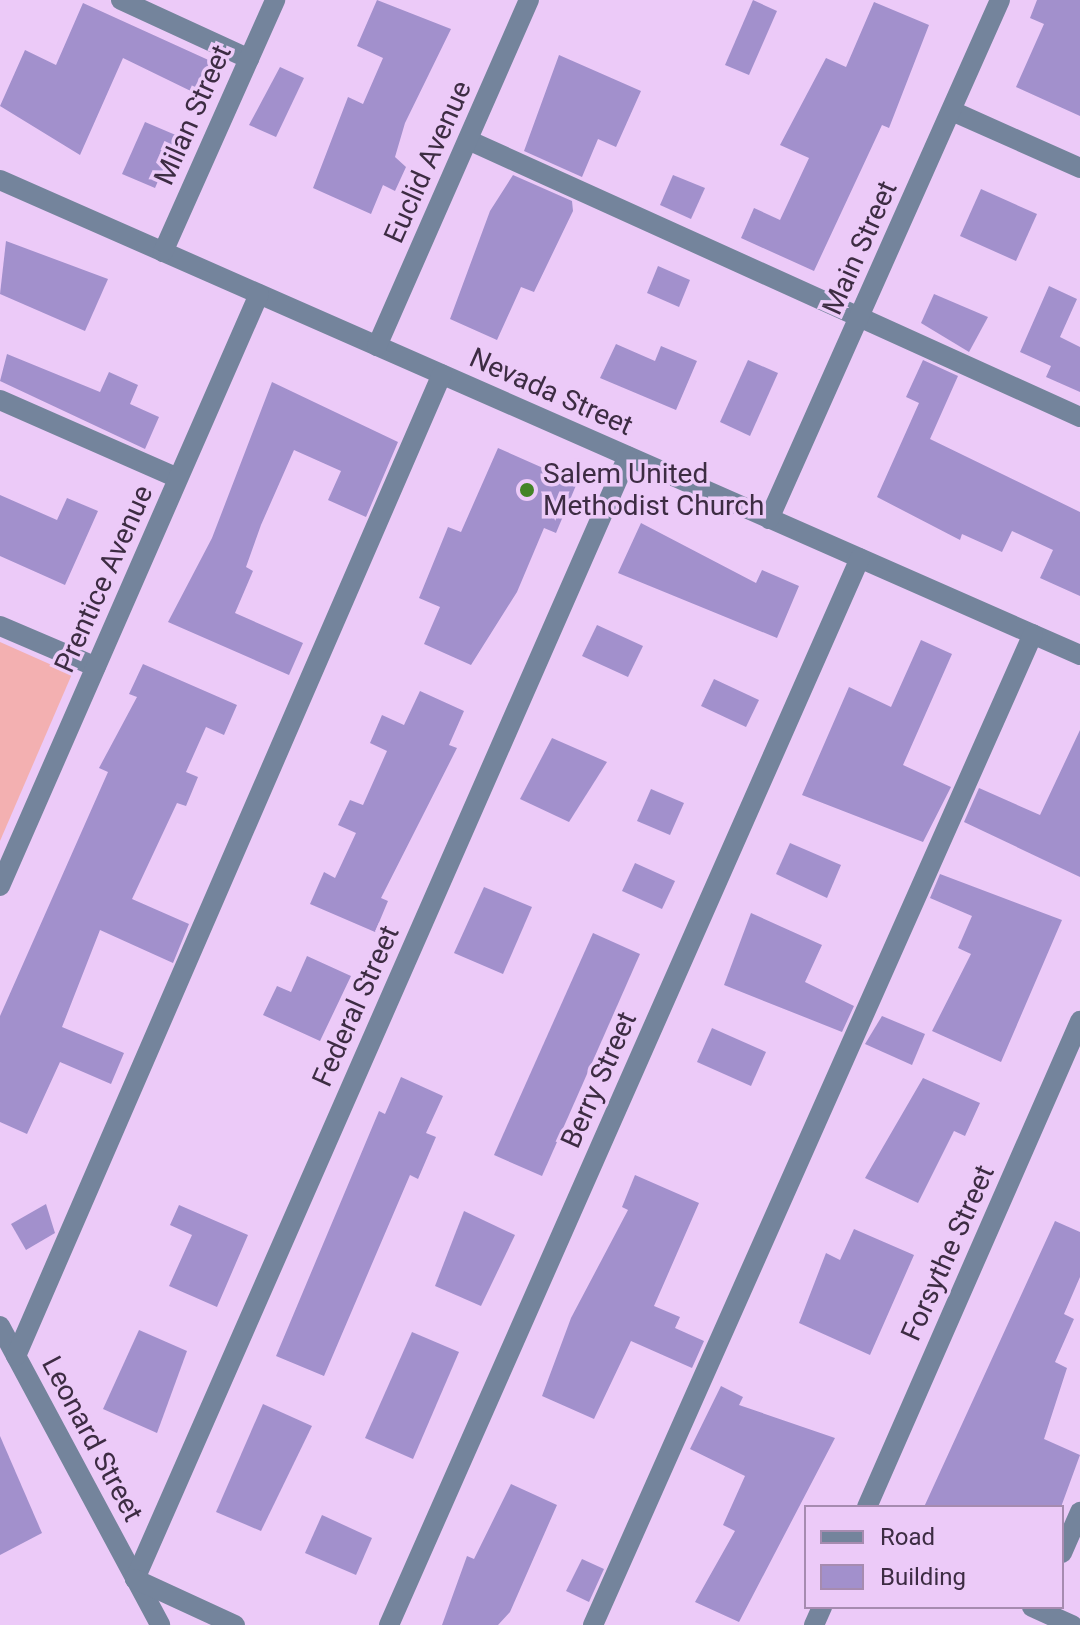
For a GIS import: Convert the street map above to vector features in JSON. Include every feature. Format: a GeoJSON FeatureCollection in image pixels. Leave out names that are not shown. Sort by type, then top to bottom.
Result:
{"type":"FeatureCollection","features":[{"type":"Feature","properties":{"kind":"street"},"geometry":{"type":"LineString","coordinates":[[121,0],[249,59]]}},
{"type":"Feature","properties":{"kind":"street","name":"Milan Street"},"geometry":{"type":"LineString","coordinates":[[163,252],[275,0]]}},
{"type":"Feature","properties":{"kind":"street","name":"Euclid Avenue"},"geometry":{"type":"LineString","coordinates":[[377,346],[529,0]]}},
{"type":"Feature","properties":{"kind":"street","name":"Main Street"},"geometry":{"type":"LineString","coordinates":[[769,519],[1000,0]]}},
{"type":"Feature","properties":{"kind":"street"},"geometry":{"type":"LineString","coordinates":[[952,111],[1080,168]]}},
{"type":"Feature","properties":{"kind":"street"},"geometry":{"type":"LineString","coordinates":[[468,140],[1080,417]]}},
{"type":"Feature","properties":{"kind":"street","name":"Nevada Street"},"geometry":{"type":"LineString","coordinates":[[0,180],[1080,655]]}},
{"type":"Feature","properties":{"kind":"street","name":"Prentice Avenue"},"geometry":{"type":"LineString","coordinates":[[0,886],[259,294]]}},
{"type":"Feature","properties":{"kind":"street"},"geometry":{"type":"LineString","coordinates":[[16,1356],[442,374]]}},
{"type":"Feature","properties":{"kind":"street"},"geometry":{"type":"LineString","coordinates":[[0,400],[178,478]]}},
{"type":"Feature","properties":{"kind":"street","name":"Federal Street"},"geometry":{"type":"LineString","coordinates":[[135,1579],[628,456]]}},
{"type":"Feature","properties":{"kind":"street","name":"Berry Street"},"geometry":{"type":"LineString","coordinates":[[389,1625],[860,558]]}},
{"type":"Feature","properties":{"kind":"street"},"geometry":{"type":"LineString","coordinates":[[0,626],[96,667]]}},
{"type":"Feature","properties":{"kind":"street"},"geometry":{"type":"LineString","coordinates":[[593,1625],[1033,634]]}},
{"type":"Feature","properties":{"kind":"street","name":"Forsythe Street"},"geometry":{"type":"LineString","coordinates":[[868,1505],[1080,1021]]}},
{"type":"Feature","properties":{"kind":"street","name":"Leonard Street"},"geometry":{"type":"LineString","coordinates":[[0,1326],[160,1625]]}},
{"type":"Feature","properties":{"kind":"street"},"geometry":{"type":"LineString","coordinates":[[1064,1548],[1080,1512]]}},
{"type":"Feature","properties":{"kind":"street"},"geometry":{"type":"LineString","coordinates":[[135,1579],[235,1625]]}},
{"type":"Feature","properties":{"kind":"street"},"geometry":{"type":"LineString","coordinates":[[1035,1612],[1072,1625]]}},
{"type":"Feature","properties":{"kind":"shaded area"},"geometry":{"type":"Polygon","coordinates":[[[0,642],[72,674],[0,841],[0,642]]]}},
{"type":"Feature","properties":{"kind":"building"},"geometry":{"type":"Polygon","coordinates":[[[377,0],[451,29],[405,123],[395,157],[406,167],[395,191],[383,185],[371,214],[313,188],[348,97],[363,104],[383,58],[357,46],[377,0]]]}},
{"type":"Feature","properties":{"kind":"building"},"geometry":{"type":"Polygon","coordinates":[[[753,0],[777,11],[749,75],[725,65],[753,0]]]}},
{"type":"Feature","properties":{"kind":"building"},"geometry":{"type":"Polygon","coordinates":[[[1037,0],[1080,0],[1080,116],[1016,87],[1044,24],[1030,18],[1037,0]]]}},
{"type":"Feature","properties":{"kind":"building"},"geometry":{"type":"Polygon","coordinates":[[[874,2],[929,25],[889,128],[882,125],[814,271],[741,238],[754,208],[780,220],[809,158],[780,145],[826,58],[846,67],[874,2]]]}},
{"type":"Feature","properties":{"kind":"building"},"geometry":{"type":"Polygon","coordinates":[[[83,3],[215,63],[201,96],[123,58],[80,155],[0,106],[25,50],[56,65],[83,3]]]}},
{"type":"Feature","properties":{"kind":"building"},"geometry":{"type":"Polygon","coordinates":[[[559,55],[641,91],[616,147],[598,139],[582,177],[524,151],[559,55]]]}},
{"type":"Feature","properties":{"kind":"building"},"geometry":{"type":"Polygon","coordinates":[[[280,67],[304,78],[276,137],[249,125],[280,67]]]}},
{"type":"Feature","properties":{"kind":"building"},"geometry":{"type":"Polygon","coordinates":[[[145,122],[178,136],[155,188],[122,174],[145,122]]]}},
{"type":"Feature","properties":{"kind":"building"},"geometry":{"type":"Polygon","coordinates":[[[513,175],[572,201],[573,211],[534,292],[521,287],[497,340],[450,319],[490,211],[513,175]]]}},
{"type":"Feature","properties":{"kind":"building"},"geometry":{"type":"Polygon","coordinates":[[[673,175],[705,188],[691,219],[660,205],[673,175]]]}},
{"type":"Feature","properties":{"kind":"building"},"geometry":{"type":"Polygon","coordinates":[[[981,189],[1037,214],[1016,261],[960,236],[981,189]]]}},
{"type":"Feature","properties":{"kind":"building"},"geometry":{"type":"Polygon","coordinates":[[[6,241],[108,279],[85,331],[0,294],[6,241]]]}},
{"type":"Feature","properties":{"kind":"building"},"geometry":{"type":"Polygon","coordinates":[[[658,266],[690,280],[679,307],[647,293],[658,266]]]}},
{"type":"Feature","properties":{"kind":"building"},"geometry":{"type":"Polygon","coordinates":[[[1049,286],[1077,299],[1060,337],[1080,347],[1080,392],[1046,377],[1051,366],[1020,352],[1049,286]]]}},
{"type":"Feature","properties":{"kind":"building"},"geometry":{"type":"Polygon","coordinates":[[[934,294],[988,317],[969,352],[921,323],[934,294]]]}},
{"type":"Feature","properties":{"kind":"building"},"geometry":{"type":"Polygon","coordinates":[[[616,344],[655,361],[661,346],[697,361],[676,410],[600,378],[616,344]]]}},
{"type":"Feature","properties":{"kind":"building"},"geometry":{"type":"Polygon","coordinates":[[[7,354],[100,392],[109,372],[138,385],[130,404],[159,417],[145,449],[0,381],[7,354]]]}},
{"type":"Feature","properties":{"kind":"building"},"geometry":{"type":"Polygon","coordinates":[[[748,360],[778,373],[750,436],[720,422],[748,360]]]}},
{"type":"Feature","properties":{"kind":"building"},"geometry":{"type":"Polygon","coordinates":[[[923,360],[958,376],[930,439],[1080,512],[1080,596],[1040,578],[1053,550],[1012,531],[1002,552],[962,534],[960,540],[877,497],[919,403],[906,397],[923,360]]]}},
{"type":"Feature","properties":{"kind":"building"},"geometry":{"type":"Polygon","coordinates":[[[272,382],[398,442],[366,517],[328,500],[341,471],[294,450],[261,525],[246,567],[253,571],[235,613],[303,643],[289,675],[168,622],[212,538],[272,382]]]}},
{"type":"Feature","properties":{"kind":"building"},"geometry":{"type":"Polygon","coordinates":[[[498,448],[577,483],[556,533],[544,528],[517,592],[471,665],[424,644],[440,607],[419,598],[448,527],[461,532],[498,448]]]}},
{"type":"Feature","properties":{"kind":"building"},"geometry":{"type":"Polygon","coordinates":[[[0,495],[57,520],[67,498],[98,511],[65,585],[0,556],[0,495]]]}},
{"type":"Feature","properties":{"kind":"building"},"geometry":{"type":"Polygon","coordinates":[[[641,523],[756,583],[762,570],[799,586],[777,638],[618,573],[641,523]]]}},
{"type":"Feature","properties":{"kind":"building"},"geometry":{"type":"Polygon","coordinates":[[[597,625],[643,646],[628,677],[582,656],[597,625]]]}},
{"type":"Feature","properties":{"kind":"building"},"geometry":{"type":"Polygon","coordinates":[[[921,640],[952,654],[903,765],[951,787],[923,842],[802,795],[849,687],[891,707],[921,640]]]}},
{"type":"Feature","properties":{"kind":"building"},"geometry":{"type":"Polygon","coordinates":[[[143,664],[237,705],[224,735],[206,727],[186,772],[198,777],[186,806],[177,803],[132,899],[189,924],[173,963],[100,930],[62,1027],[124,1053],[111,1084],[60,1062],[27,1134],[0,1122],[0,1016],[108,772],[99,768],[137,697],[129,694],[143,664]]]}},
{"type":"Feature","properties":{"kind":"building"},"geometry":{"type":"Polygon","coordinates":[[[714,679],[759,700],[746,727],[701,706],[714,679]]]}},
{"type":"Feature","properties":{"kind":"building"},"geometry":{"type":"Polygon","coordinates":[[[420,691],[464,711],[449,745],[457,748],[381,898],[388,901],[375,932],[310,904],[324,872],[335,878],[356,833],[338,825],[350,800],[363,805],[387,751],[370,743],[382,715],[404,725],[420,691]]]}},
{"type":"Feature","properties":{"kind":"building"},"geometry":{"type":"Polygon","coordinates":[[[1080,730],[1080,877],[964,822],[979,788],[1040,815],[1080,730]]]}},
{"type":"Feature","properties":{"kind":"building"},"geometry":{"type":"Polygon","coordinates":[[[552,738],[607,762],[569,822],[520,799],[552,738]]]}},
{"type":"Feature","properties":{"kind":"building"},"geometry":{"type":"Polygon","coordinates":[[[651,789],[684,803],[670,835],[637,821],[651,789]]]}},
{"type":"Feature","properties":{"kind":"building"},"geometry":{"type":"Polygon","coordinates":[[[790,843],[841,865],[827,898],[776,874],[790,843]]]}},
{"type":"Feature","properties":{"kind":"building"},"geometry":{"type":"Polygon","coordinates":[[[635,863],[675,881],[662,909],[622,891],[635,863]]]}},
{"type":"Feature","properties":{"kind":"building"},"geometry":{"type":"Polygon","coordinates":[[[940,874],[1062,920],[1001,1062],[932,1031],[971,954],[958,948],[972,916],[930,898],[940,874]]]}},
{"type":"Feature","properties":{"kind":"building"},"geometry":{"type":"Polygon","coordinates":[[[484,887],[532,907],[503,974],[454,953],[484,887]]]}},
{"type":"Feature","properties":{"kind":"building"},"geometry":{"type":"Polygon","coordinates":[[[751,913],[822,945],[805,982],[854,1006],[842,1032],[724,985],[751,913]]]}},
{"type":"Feature","properties":{"kind":"building"},"geometry":{"type":"Polygon","coordinates":[[[593,933],[640,954],[542,1176],[494,1155],[593,933]]]}},
{"type":"Feature","properties":{"kind":"building"},"geometry":{"type":"Polygon","coordinates":[[[307,956],[351,976],[320,1041],[263,1015],[277,986],[291,992],[307,956]]]}},
{"type":"Feature","properties":{"kind":"building"},"geometry":{"type":"Polygon","coordinates":[[[882,1016],[925,1034],[912,1065],[865,1044],[882,1016]]]}},
{"type":"Feature","properties":{"kind":"building"},"geometry":{"type":"Polygon","coordinates":[[[712,1028],[766,1052],[751,1086],[697,1062],[712,1028]]]}},
{"type":"Feature","properties":{"kind":"building"},"geometry":{"type":"Polygon","coordinates":[[[401,1077],[443,1096],[426,1133],[436,1137],[418,1179],[410,1175],[324,1376],[276,1356],[379,1111],[385,1114],[401,1077]]]}},
{"type":"Feature","properties":{"kind":"building"},"geometry":{"type":"Polygon","coordinates":[[[923,1078],[980,1103],[965,1136],[954,1131],[918,1203],[865,1178],[923,1078]]]}},
{"type":"Feature","properties":{"kind":"building"},"geometry":{"type":"Polygon","coordinates":[[[635,1175],[699,1203],[654,1306],[680,1317],[675,1328],[704,1341],[692,1368],[631,1341],[594,1419],[542,1396],[571,1318],[628,1210],[622,1207],[635,1175]]]}},
{"type":"Feature","properties":{"kind":"building"},"geometry":{"type":"Polygon","coordinates":[[[46,1204],[55,1233],[26,1250],[11,1224],[46,1204]]]}},
{"type":"Feature","properties":{"kind":"building"},"geometry":{"type":"Polygon","coordinates":[[[179,1205],[248,1235],[217,1307],[169,1286],[192,1235],[170,1225],[179,1205]]]}},
{"type":"Feature","properties":{"kind":"building"},"geometry":{"type":"Polygon","coordinates":[[[464,1211],[515,1235],[481,1306],[435,1286],[464,1211]]]}},
{"type":"Feature","properties":{"kind":"building"},"geometry":{"type":"Polygon","coordinates":[[[1055,1221],[1080,1232],[1080,1277],[1064,1314],[1074,1319],[1055,1362],[1067,1368],[1044,1439],[1080,1455],[1062,1505],[925,1505],[1055,1221]]]}},
{"type":"Feature","properties":{"kind":"building"},"geometry":{"type":"Polygon","coordinates":[[[854,1229],[914,1255],[870,1355],[799,1323],[826,1253],[840,1260],[854,1229]]]}},
{"type":"Feature","properties":{"kind":"building"},"geometry":{"type":"Polygon","coordinates":[[[139,1330],[187,1351],[157,1433],[103,1409],[139,1330]]]}},
{"type":"Feature","properties":{"kind":"building"},"geometry":{"type":"Polygon","coordinates":[[[412,1332],[459,1352],[413,1459],[365,1438],[412,1332]]]}},
{"type":"Feature","properties":{"kind":"building"},"geometry":{"type":"Polygon","coordinates":[[[721,1386],[743,1397],[739,1405],[835,1438],[739,1622],[695,1602],[735,1531],[723,1525],[745,1476],[690,1449],[721,1386]]]}},
{"type":"Feature","properties":{"kind":"building"},"geometry":{"type":"Polygon","coordinates":[[[263,1404],[312,1426],[261,1531],[216,1512],[263,1404]]]}},
{"type":"Feature","properties":{"kind":"building"},"geometry":{"type":"Polygon","coordinates":[[[0,1436],[42,1533],[0,1555],[0,1436]]]}},
{"type":"Feature","properties":{"kind":"building"},"geometry":{"type":"Polygon","coordinates":[[[511,1484],[557,1505],[510,1612],[498,1625],[442,1625],[467,1556],[474,1559],[511,1484]]]}},
{"type":"Feature","properties":{"kind":"building"},"geometry":{"type":"Polygon","coordinates":[[[322,1515],[372,1538],[356,1575],[305,1553],[322,1515]]]}},
{"type":"Feature","properties":{"kind":"building"},"geometry":{"type":"Polygon","coordinates":[[[582,1559],[604,1569],[589,1602],[566,1591],[582,1559]]]}},
{"type":"Feature","properties":{"kind":"place","name":"Salem United Methodist Church"},"geometry":{"type":"Point","coordinates":[527,490]}}]}
